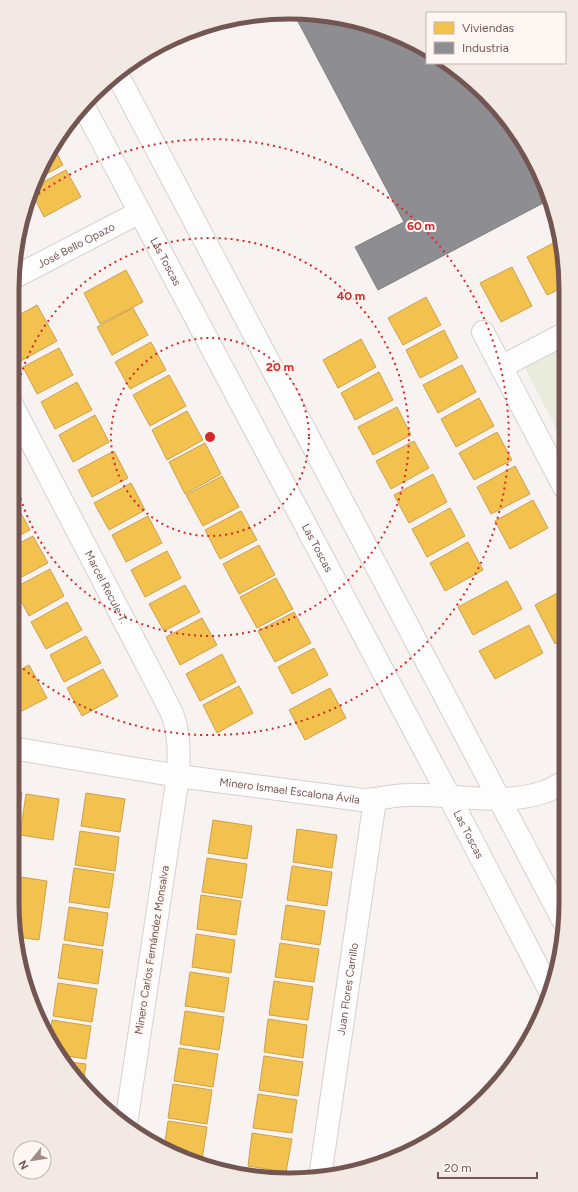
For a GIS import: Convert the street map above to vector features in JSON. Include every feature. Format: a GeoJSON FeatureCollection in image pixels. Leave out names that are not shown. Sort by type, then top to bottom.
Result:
{"type":"FeatureCollection","features":[{"type":"Feature","properties":{"kind":"street"},"geometry":{"type":"LineString","coordinates":[[120,79],[559,912]]}},
{"type":"Feature","properties":{"kind":"street","name":"Las Toscas"},"geometry":{"type":"LineString","coordinates":[[86,111],[449,796],[547,984]]}},
{"type":"Feature","properties":{"kind":"street","name":"José Bello Opazo"},"geometry":{"type":"LineString","coordinates":[[20,274],[140,212]]}},
{"type":"Feature","properties":{"kind":"street"},"geometry":{"type":"LineString","coordinates":[[483,332],[559,477]]}},
{"type":"Feature","properties":{"kind":"street"},"geometry":{"type":"LineString","coordinates":[[501,366],[559,337]]}},
{"type":"Feature","properties":{"kind":"street","name":"Marcel Recule T."},"geometry":{"type":"LineString","coordinates":[[19,418],[171,711],[179,738],[178,776]]}},
{"type":"Feature","properties":{"kind":"street","name":"Minero Ismael Escalona Ávila"},"geometry":{"type":"LineString","coordinates":[[19,749],[178,776],[344,798],[375,800],[407,795],[499,799],[515,798],[544,792],[559,785]]}},
{"type":"Feature","properties":{"kind":"street","name":"Minero Carlos Fernández Monsalva"},"geometry":{"type":"LineString","coordinates":[[127,1118],[178,776]]}},
{"type":"Feature","properties":{"kind":"street","name":"Juan Flores Carrillo"},"geometry":{"type":"LineString","coordinates":[[321,1171],[375,800]]}},
{"type":"Feature","properties":{"kind":"green space"},"geometry":{"type":"Polygon","coordinates":[[[559,351],[559,434],[525,368],[559,351]]]}},
{"type":"Feature","properties":{"kind":"building: Viviendas"},"geometry":{"type":"Polygon","coordinates":[[[56,152],[63,165],[45,175],[56,152]]]}},
{"type":"Feature","properties":{"kind":"building: Viviendas"},"geometry":{"type":"Polygon","coordinates":[[[66,170],[81,197],[44,217],[35,198],[41,183],[66,170]]]}},
{"type":"Feature","properties":{"kind":"building: Viviendas"},"geometry":{"type":"Polygon","coordinates":[[[555,242],[559,289],[547,295],[527,257],[555,242]]]}},
{"type":"Feature","properties":{"kind":"building: Viviendas"},"geometry":{"type":"Polygon","coordinates":[[[512,267],[532,306],[501,322],[480,283],[512,267]]]}},
{"type":"Feature","properties":{"kind":"building: Viviendas"},"geometry":{"type":"Polygon","coordinates":[[[126,270],[143,302],[100,324],[84,293],[126,270]]]}},
{"type":"Feature","properties":{"kind":"building: Viviendas"},"geometry":{"type":"Polygon","coordinates":[[[426,297],[441,325],[403,345],[388,318],[426,297]]]}},
{"type":"Feature","properties":{"kind":"building: Viviendas"},"geometry":{"type":"Polygon","coordinates":[[[37,305],[57,341],[19,362],[19,315],[37,305]]]}},
{"type":"Feature","properties":{"kind":"building: Viviendas"},"geometry":{"type":"Polygon","coordinates":[[[133,308],[148,335],[112,355],[97,327],[133,308]]]}},
{"type":"Feature","properties":{"kind":"building: Viviendas"},"geometry":{"type":"Polygon","coordinates":[[[444,330],[458,358],[420,378],[406,350],[444,330]]]}},
{"type":"Feature","properties":{"kind":"building: Viviendas"},"geometry":{"type":"Polygon","coordinates":[[[361,339],[376,367],[338,388],[323,360],[361,339]]]}},
{"type":"Feature","properties":{"kind":"building: Viviendas"},"geometry":{"type":"Polygon","coordinates":[[[151,342],[166,370],[130,389],[115,362],[151,342]]]}},
{"type":"Feature","properties":{"kind":"building: Viviendas"},"geometry":{"type":"Polygon","coordinates":[[[59,348],[73,375],[37,394],[23,367],[59,348]]]}},
{"type":"Feature","properties":{"kind":"building: Viviendas"},"geometry":{"type":"Polygon","coordinates":[[[462,365],[476,392],[438,413],[423,385],[462,365]]]}},
{"type":"Feature","properties":{"kind":"building: Viviendas"},"geometry":{"type":"Polygon","coordinates":[[[379,372],[393,400],[355,420],[341,393],[379,372]]]}},
{"type":"Feature","properties":{"kind":"building: Viviendas"},"geometry":{"type":"Polygon","coordinates":[[[169,375],[186,406],[150,426],[133,395],[169,375]]]}},
{"type":"Feature","properties":{"kind":"building: Viviendas"},"geometry":{"type":"Polygon","coordinates":[[[77,382],[92,410],[55,429],[41,402],[77,382]]]}},
{"type":"Feature","properties":{"kind":"building: Viviendas"},"geometry":{"type":"Polygon","coordinates":[[[479,398],[494,426],[456,447],[441,419],[479,398]]]}},
{"type":"Feature","properties":{"kind":"building: Viviendas"},"geometry":{"type":"Polygon","coordinates":[[[397,407],[411,435],[373,455],[358,427],[397,407]]]}},
{"type":"Feature","properties":{"kind":"building: Viviendas"},"geometry":{"type":"Polygon","coordinates":[[[187,411],[203,440],[167,460],[152,430],[187,411]]]}},
{"type":"Feature","properties":{"kind":"building: Viviendas"},"geometry":{"type":"Polygon","coordinates":[[[95,415],[109,442],[73,462],[59,435],[95,415]]]}},
{"type":"Feature","properties":{"kind":"building: Viviendas"},"geometry":{"type":"Polygon","coordinates":[[[497,432],[512,460],[474,480],[459,453],[497,432]]]}},
{"type":"Feature","properties":{"kind":"building: Viviendas"},"geometry":{"type":"Polygon","coordinates":[[[414,441],[429,468],[391,489],[376,461],[414,441]]]}},
{"type":"Feature","properties":{"kind":"building: Viviendas"},"geometry":{"type":"Polygon","coordinates":[[[205,443],[221,474],[185,494],[169,462],[205,443]]]}},
{"type":"Feature","properties":{"kind":"building: Viviendas"},"geometry":{"type":"Polygon","coordinates":[[[114,451],[128,478],[92,497],[78,470],[114,451]]]}},
{"type":"Feature","properties":{"kind":"building: Viviendas"},"geometry":{"type":"Polygon","coordinates":[[[515,466],[530,494],[491,514],[477,487],[515,466]]]}},
{"type":"Feature","properties":{"kind":"building: Viviendas"},"geometry":{"type":"Polygon","coordinates":[[[433,474],[447,502],[409,523],[394,495],[433,474]]]}},
{"type":"Feature","properties":{"kind":"building: Viviendas"},"geometry":{"type":"Polygon","coordinates":[[[222,476],[239,507],[203,526],[186,495],[222,476]]]}},
{"type":"Feature","properties":{"kind":"building: Viviendas"},"geometry":{"type":"Polygon","coordinates":[[[131,483],[145,510],[109,530],[94,503],[131,483]]]}},
{"type":"Feature","properties":{"kind":"building: Viviendas"},"geometry":{"type":"Polygon","coordinates":[[[533,500],[548,528],[510,549],[495,521],[533,500]]]}},
{"type":"Feature","properties":{"kind":"building: Viviendas"},"geometry":{"type":"Polygon","coordinates":[[[450,508],[465,536],[427,557],[412,529],[450,508]]]}},
{"type":"Feature","properties":{"kind":"building: Viviendas"},"geometry":{"type":"Polygon","coordinates":[[[19,509],[30,530],[19,536],[19,509]]]}},
{"type":"Feature","properties":{"kind":"building: Viviendas"},"geometry":{"type":"Polygon","coordinates":[[[241,511],[257,540],[220,559],[205,530],[241,511]]]}},
{"type":"Feature","properties":{"kind":"building: Viviendas"},"geometry":{"type":"Polygon","coordinates":[[[148,516],[162,543],[126,562],[112,535],[148,516]]]}},
{"type":"Feature","properties":{"kind":"building: Viviendas"},"geometry":{"type":"Polygon","coordinates":[[[33,536],[48,563],[19,578],[19,543],[33,536]]]}},
{"type":"Feature","properties":{"kind":"building: Viviendas"},"geometry":{"type":"Polygon","coordinates":[[[468,542],[483,570],[445,591],[430,563],[468,542]]]}},
{"type":"Feature","properties":{"kind":"building: Viviendas"},"geometry":{"type":"Polygon","coordinates":[[[259,545],[275,575],[239,594],[223,564],[259,545]]]}},
{"type":"Feature","properties":{"kind":"building: Viviendas"},"geometry":{"type":"Polygon","coordinates":[[[167,551],[181,578],[145,597],[131,570],[167,551]]]}},
{"type":"Feature","properties":{"kind":"building: Viviendas"},"geometry":{"type":"Polygon","coordinates":[[[50,569],[64,596],[29,616],[19,597],[19,585],[50,569]]]}},
{"type":"Feature","properties":{"kind":"building: Viviendas"},"geometry":{"type":"Polygon","coordinates":[[[276,578],[293,609],[257,628],[240,597],[276,578]]]}},
{"type":"Feature","properties":{"kind":"building: Viviendas"},"geometry":{"type":"Polygon","coordinates":[[[507,581],[522,609],[473,635],[458,607],[507,581]]]}},
{"type":"Feature","properties":{"kind":"building: Viviendas"},"geometry":{"type":"Polygon","coordinates":[[[185,585],[200,612],[164,631],[149,604],[185,585]]]}},
{"type":"Feature","properties":{"kind":"building: Viviendas"},"geometry":{"type":"Polygon","coordinates":[[[559,592],[559,642],[555,644],[535,605],[559,592]]]}},
{"type":"Feature","properties":{"kind":"building: Viviendas"},"geometry":{"type":"Polygon","coordinates":[[[67,602],[82,630],[46,649],[31,622],[67,602]]]}},
{"type":"Feature","properties":{"kind":"building: Viviendas"},"geometry":{"type":"Polygon","coordinates":[[[294,612],[311,643],[275,662],[258,631],[294,612]]]}},
{"type":"Feature","properties":{"kind":"building: Viviendas"},"geometry":{"type":"Polygon","coordinates":[[[202,618],[217,645],[180,665],[166,637],[202,618]]]}},
{"type":"Feature","properties":{"kind":"building: Viviendas"},"geometry":{"type":"Polygon","coordinates":[[[529,625],[543,653],[495,679],[479,651],[529,625]]]}},
{"type":"Feature","properties":{"kind":"building: Viviendas"},"geometry":{"type":"Polygon","coordinates":[[[86,636],[101,663],[64,682],[50,655],[86,636]]]}},
{"type":"Feature","properties":{"kind":"building: Viviendas"},"geometry":{"type":"Polygon","coordinates":[[[314,648],[328,675],[292,694],[278,667],[314,648]]]}},
{"type":"Feature","properties":{"kind":"building: Viviendas"},"geometry":{"type":"Polygon","coordinates":[[[222,654],[236,682],[200,701],[186,674],[222,654]]]}},
{"type":"Feature","properties":{"kind":"building: Viviendas"},"geometry":{"type":"Polygon","coordinates":[[[29,665],[47,698],[19,712],[19,670],[29,665]]]}},
{"type":"Feature","properties":{"kind":"building: Viviendas"},"geometry":{"type":"Polygon","coordinates":[[[103,669],[118,696],[82,716],[67,688],[103,669]]]}},
{"type":"Feature","properties":{"kind":"building: Viviendas"},"geometry":{"type":"Polygon","coordinates":[[[239,686],[253,713],[217,733],[203,705],[239,686]]]}},
{"type":"Feature","properties":{"kind":"building: Viviendas"},"geometry":{"type":"Polygon","coordinates":[[[330,688],[346,718],[305,740],[289,710],[330,688]]]}},
{"type":"Feature","properties":{"kind":"building: Viviendas"},"geometry":{"type":"Polygon","coordinates":[[[19,792],[22,793],[19,814],[19,792]]]}},
{"type":"Feature","properties":{"kind":"building: Viviendas"},"geometry":{"type":"Polygon","coordinates":[[[86,793],[125,799],[120,832],[81,826],[86,793]]]}},
{"type":"Feature","properties":{"kind":"building: Viviendas"},"geometry":{"type":"Polygon","coordinates":[[[26,794],[59,799],[53,840],[20,835],[26,794]]]}},
{"type":"Feature","properties":{"kind":"building: Viviendas"},"geometry":{"type":"Polygon","coordinates":[[[213,820],[252,826],[247,859],[208,853],[213,820]]]}},
{"type":"Feature","properties":{"kind":"building: Viviendas"},"geometry":{"type":"Polygon","coordinates":[[[297,829],[337,835],[332,868],[293,862],[297,829]]]}},
{"type":"Feature","properties":{"kind":"building: Viviendas"},"geometry":{"type":"Polygon","coordinates":[[[80,831],[119,837],[115,871],[75,865],[80,831]]]}},
{"type":"Feature","properties":{"kind":"building: Viviendas"},"geometry":{"type":"Polygon","coordinates":[[[207,858],[247,864],[242,898],[202,892],[207,858]]]}},
{"type":"Feature","properties":{"kind":"building: Viviendas"},"geometry":{"type":"Polygon","coordinates":[[[292,866],[332,872],[327,906],[287,900],[292,866]]]}},
{"type":"Feature","properties":{"kind":"building: Viviendas"},"geometry":{"type":"Polygon","coordinates":[[[74,868],[114,874],[109,908],[69,902],[74,868]]]}},
{"type":"Feature","properties":{"kind":"building: Viviendas"},"geometry":{"type":"Polygon","coordinates":[[[19,877],[47,881],[39,940],[21,937],[19,877]]]}},
{"type":"Feature","properties":{"kind":"building: Viviendas"},"geometry":{"type":"Polygon","coordinates":[[[201,895],[241,901],[236,935],[197,929],[201,895]]]}},
{"type":"Feature","properties":{"kind":"building: Viviendas"},"geometry":{"type":"Polygon","coordinates":[[[286,905],[325,911],[320,945],[281,939],[286,905]]]}},
{"type":"Feature","properties":{"kind":"building: Viviendas"},"geometry":{"type":"Polygon","coordinates":[[[69,907],[108,913],[103,946],[64,940],[69,907]]]}},
{"type":"Feature","properties":{"kind":"building: Viviendas"},"geometry":{"type":"Polygon","coordinates":[[[196,934],[235,940],[231,973],[192,967],[196,934]]]}},
{"type":"Feature","properties":{"kind":"building: Viviendas"},"geometry":{"type":"Polygon","coordinates":[[[280,943],[319,949],[314,982],[275,977],[280,943]]]}},
{"type":"Feature","properties":{"kind":"building: Viviendas"},"geometry":{"type":"Polygon","coordinates":[[[63,944],[103,950],[98,984],[58,978],[63,944]]]}},
{"type":"Feature","properties":{"kind":"building: Viviendas"},"geometry":{"type":"Polygon","coordinates":[[[190,972],[229,978],[224,1012],[185,1006],[190,972]]]}},
{"type":"Feature","properties":{"kind":"building: Viviendas"},"geometry":{"type":"Polygon","coordinates":[[[274,981],[313,987],[308,1020],[269,1015],[274,981]]]}},
{"type":"Feature","properties":{"kind":"building: Viviendas"},"geometry":{"type":"Polygon","coordinates":[[[58,983],[97,989],[92,1022],[53,1016],[58,983]]]}},
{"type":"Feature","properties":{"kind":"building: Viviendas"},"geometry":{"type":"Polygon","coordinates":[[[185,1011],[224,1017],[219,1050],[180,1044],[185,1011]]]}},
{"type":"Feature","properties":{"kind":"building: Viviendas"},"geometry":{"type":"Polygon","coordinates":[[[268,1019],[307,1025],[303,1058],[264,1052],[268,1019]]]}},
{"type":"Feature","properties":{"kind":"building: Viviendas"},"geometry":{"type":"Polygon","coordinates":[[[52,1020],[91,1026],[86,1059],[67,1056],[51,1029],[52,1020]]]}},
{"type":"Feature","properties":{"kind":"building: Viviendas"},"geometry":{"type":"Polygon","coordinates":[[[179,1048],[218,1054],[213,1087],[174,1081],[179,1048]]]}},
{"type":"Feature","properties":{"kind":"building: Viviendas"},"geometry":{"type":"Polygon","coordinates":[[[264,1056],[303,1062],[298,1096],[259,1090],[264,1056]]]}},
{"type":"Feature","properties":{"kind":"building: Viviendas"},"geometry":{"type":"Polygon","coordinates":[[[72,1062],[86,1064],[84,1078],[72,1062]]]}},
{"type":"Feature","properties":{"kind":"building: Viviendas"},"geometry":{"type":"Polygon","coordinates":[[[173,1084],[212,1090],[207,1124],[168,1118],[173,1084]]]}},
{"type":"Feature","properties":{"kind":"building: Viviendas"},"geometry":{"type":"Polygon","coordinates":[[[258,1094],[297,1100],[292,1133],[253,1128],[258,1094]]]}},
{"type":"Feature","properties":{"kind":"building: Viviendas"},"geometry":{"type":"Polygon","coordinates":[[[168,1121],[207,1127],[202,1159],[165,1142],[168,1121]]]}},
{"type":"Feature","properties":{"kind":"building: Viviendas"},"geometry":{"type":"Polygon","coordinates":[[[252,1133],[292,1139],[286,1172],[248,1166],[252,1133]]]}},
{"type":"Feature","properties":{"kind":"building: Industria"},"geometry":{"type":"Polygon","coordinates":[[[297,19],[342,24],[376,33],[424,55],[426,56],[426,64],[438,64],[453,75],[480,98],[503,125],[523,154],[545,202],[378,290],[355,247],[404,222],[297,19]]]}}]}
